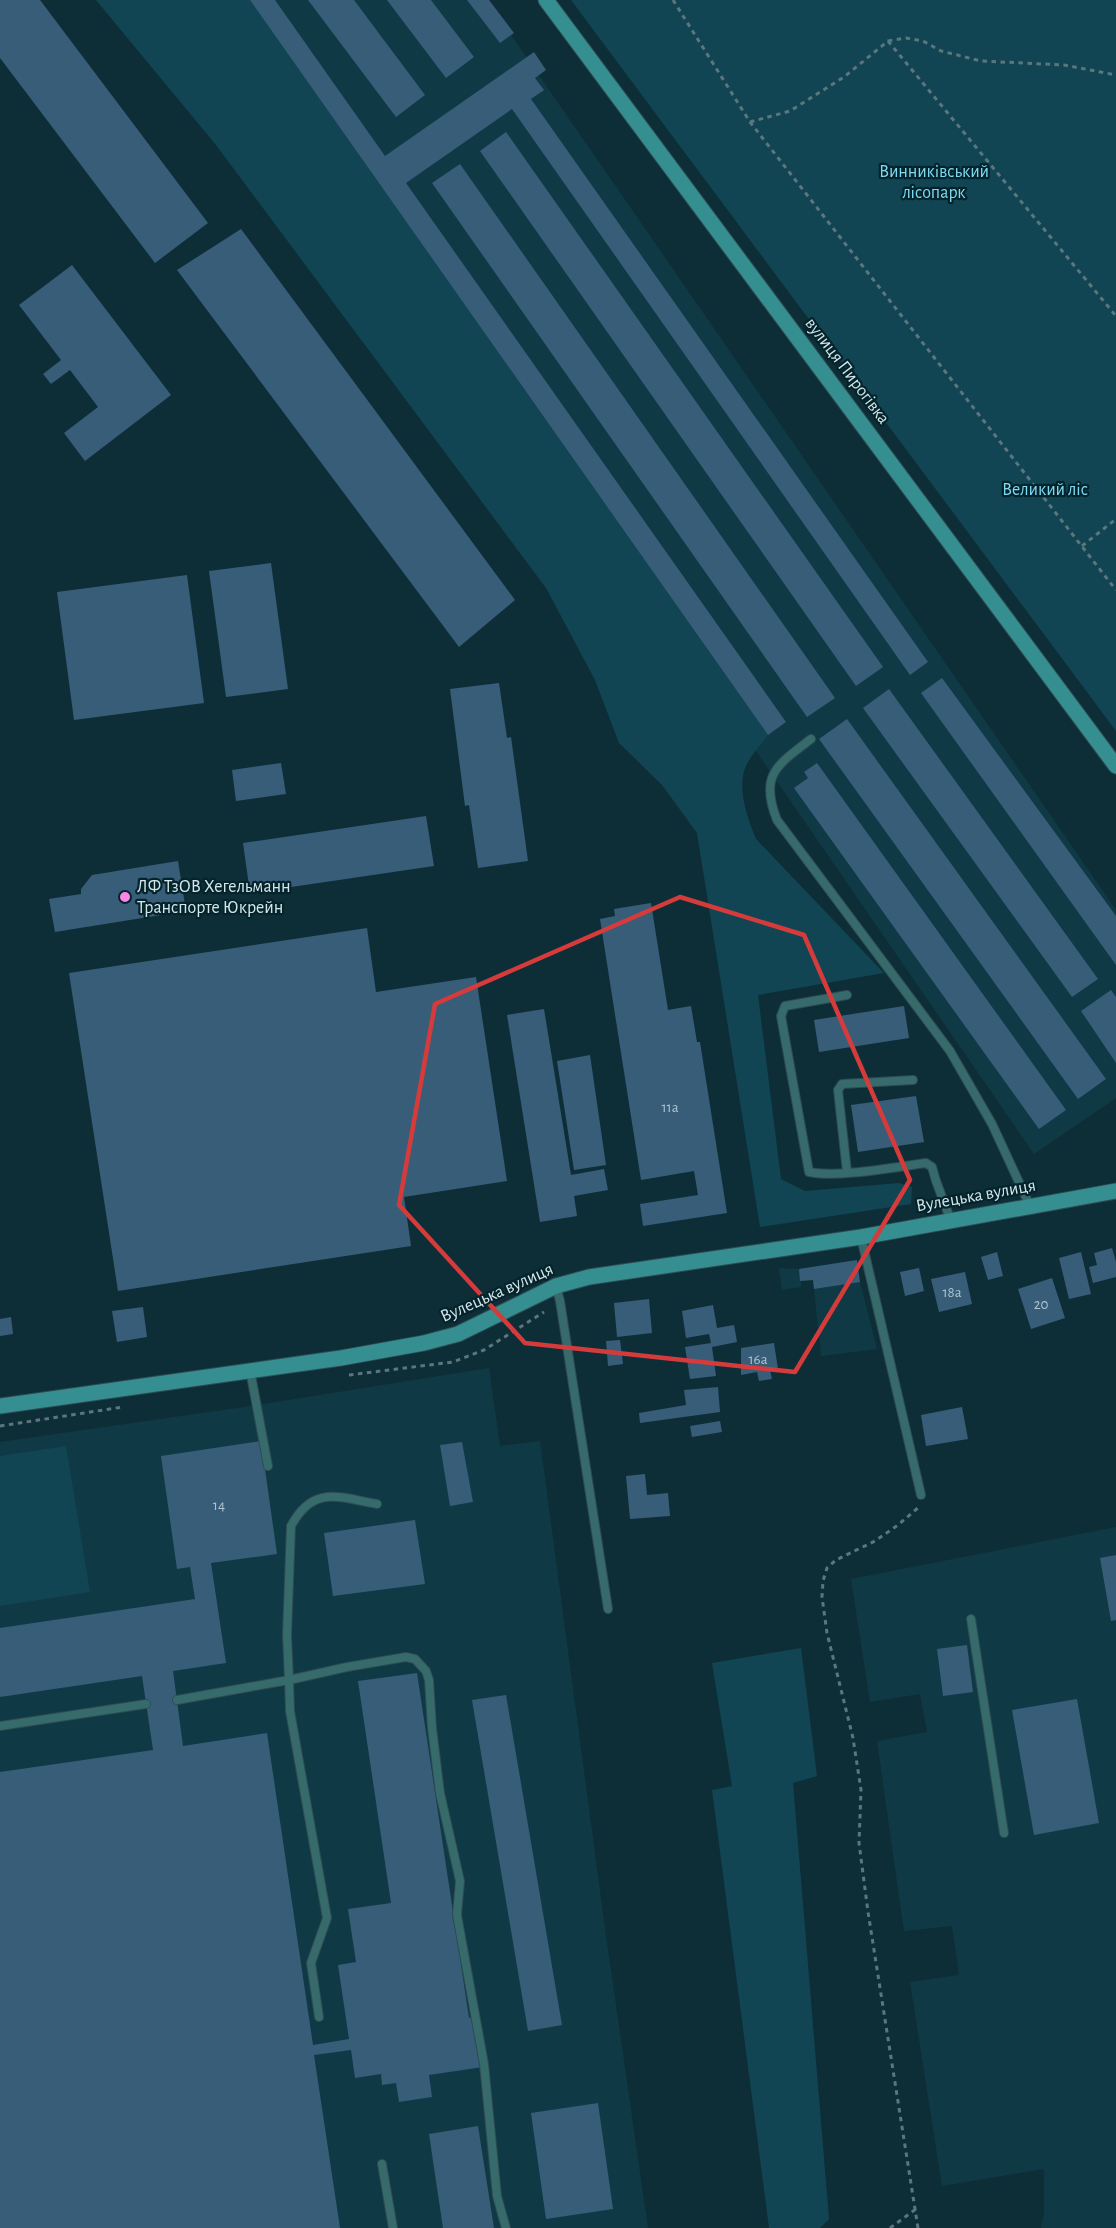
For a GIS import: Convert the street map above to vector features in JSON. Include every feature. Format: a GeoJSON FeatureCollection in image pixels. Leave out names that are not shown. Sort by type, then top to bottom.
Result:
{"type":"FeatureCollection","features":[{"type":"Feature","properties":{"kind":"street","name":"вулиця Пирогівка"},"geometry":{"type":"LineString","coordinates":[[546,0],[1116,766]]}},
{"type":"Feature","properties":{"kind":"street","name":"Вулецька вулиця"},"geometry":{"type":"LineString","coordinates":[[0,1406],[341,1358],[436,1340],[458,1334],[556,1286],[589,1277],[861,1237],[1116,1191]]}},
{"type":"Feature","properties":{"kind":"lane"},"geometry":{"type":"LineString","coordinates":[[811,739],[784,760],[775,770],[769,782],[771,807],[777,820],[950,1051],[992,1124],[1030,1206]]}},
{"type":"Feature","properties":{"kind":"lane"},"geometry":{"type":"LineString","coordinates":[[847,995],[785,1006],[781,1016],[809,1172],[818,1174],[847,1172],[926,1163],[932,1167],[951,1221]]}},
{"type":"Feature","properties":{"kind":"lane"},"geometry":{"type":"LineString","coordinates":[[847,1172],[838,1090],[842,1084],[913,1080]]}},
{"type":"Feature","properties":{"kind":"lane"},"geometry":{"type":"LineString","coordinates":[[861,1237],[922,1499]]}},
{"type":"Feature","properties":{"kind":"lane"},"geometry":{"type":"LineString","coordinates":[[556,1286],[608,1609]]}},
{"type":"Feature","properties":{"kind":"lane"},"geometry":{"type":"LineString","coordinates":[[250,1369],[268,1466]]}},
{"type":"Feature","properties":{"kind":"lane"},"geometry":{"type":"LineString","coordinates":[[318,2017],[311,1964],[327,1918],[290,1711],[287,1635],[291,1526],[298,1512],[307,1503],[317,1498],[343,1498],[377,1504]]}},
{"type":"Feature","properties":{"kind":"lane"},"geometry":{"type":"LineString","coordinates":[[971,1618],[1004,1833]]}},
{"type":"Feature","properties":{"kind":"lane"},"geometry":{"type":"LineString","coordinates":[[177,1700],[406,1657],[415,1659],[426,1671],[429,1680],[440,1792],[460,1881],[458,1915],[484,2064],[497,2196],[506,2228]]}},
{"type":"Feature","properties":{"kind":"lane"},"geometry":{"type":"LineString","coordinates":[[0,1725],[146,1704]]}},
{"type":"Feature","properties":{"kind":"lane"},"geometry":{"type":"LineString","coordinates":[[382,2164],[393,2228]]}},
{"type":"Feature","properties":{"kind":"path"},"geometry":{"type":"LineString","coordinates":[[673,0],[750,122],[1116,590]]}},
{"type":"Feature","properties":{"kind":"path"},"geometry":{"type":"LineString","coordinates":[[750,122],[790,111],[844,77],[888,41],[906,38],[922,41],[941,51],[981,61],[1064,65],[1116,75]]}},
{"type":"Feature","properties":{"kind":"path"},"geometry":{"type":"LineString","coordinates":[[888,41],[1116,316]]}},
{"type":"Feature","properties":{"kind":"path"},"geometry":{"type":"LineString","coordinates":[[1082,546],[1116,519]]}},
{"type":"Feature","properties":{"kind":"path"},"geometry":{"type":"LineString","coordinates":[[918,2228],[859,1843],[861,1790],[853,1738],[827,1633],[822,1597],[827,1568],[836,1560],[876,1541],[898,1526],[922,1499]]}},
{"type":"Feature","properties":{"kind":"path"},"geometry":{"type":"LineString","coordinates":[[890,2228],[916,2209]]}},
{"type":"Feature","properties":{"kind":"highlighted area"},"geometry":{"type":"Polygon","coordinates":[[[680,897],[804,935],[910,1180],[795,1372],[525,1343],[399,1205],[435,1004],[680,897]]]}},
{"type":"Feature","properties":{"kind":"shaded area"},"geometry":{"type":"Polygon","coordinates":[[[238,0],[487,0],[1116,910],[1116,1098],[1034,1154],[238,0]]]}},
{"type":"Feature","properties":{"kind":"shaded area"},"geometry":{"type":"Polygon","coordinates":[[[857,1260],[860,1282],[877,1349],[821,1356],[813,1280],[801,1281],[801,1287],[782,1290],[779,1268],[799,1269],[857,1260]]]}},
{"type":"Feature","properties":{"kind":"shaded area"},"geometry":{"type":"Polygon","coordinates":[[[489,1368],[500,1446],[540,1441],[606,1936],[648,2228],[0,2228],[0,1442],[257,1405],[489,1368]]]}},
{"type":"Feature","properties":{"kind":"shaded area"},"geometry":{"type":"Polygon","coordinates":[[[1116,1527],[1116,2228],[1041,2228],[1044,2213],[1044,2169],[942,2186],[910,1982],[959,1975],[952,1926],[904,1931],[877,1741],[927,1732],[920,1694],[870,1702],[851,1579],[1116,1527]]]}},
{"type":"Feature","properties":{"kind":"green space"},"geometry":{"type":"Polygon","coordinates":[[[96,0],[250,0],[768,735],[746,766],[743,775],[744,803],[756,839],[884,973],[758,995],[781,1179],[805,1191],[899,1183],[912,1187],[911,1204],[760,1227],[697,833],[662,785],[619,743],[595,680],[546,588],[216,145],[96,0]]]}},
{"type":"Feature","properties":{"kind":"green space","name":"Винниківський лісопарк"},"geometry":{"type":"Polygon","coordinates":[[[571,0],[1116,0],[1116,731],[571,0]]]}},
{"type":"Feature","properties":{"kind":"green space"},"geometry":{"type":"Polygon","coordinates":[[[66,1446],[90,1592],[0,1606],[0,1456],[66,1446]]]}},
{"type":"Feature","properties":{"kind":"green space"},"geometry":{"type":"Polygon","coordinates":[[[801,1648],[817,1776],[793,1783],[829,2219],[820,2228],[769,2228],[712,1790],[732,1786],[712,1663],[801,1648]]]}},
{"type":"Feature","properties":{"kind":"building"},"geometry":{"type":"Polygon","coordinates":[[[0,0],[40,0],[208,223],[155,263],[0,58],[0,0]]]}},
{"type":"Feature","properties":{"kind":"building"},"geometry":{"type":"Polygon","coordinates":[[[250,0],[275,0],[385,156],[534,52],[546,70],[535,78],[544,90],[531,99],[928,662],[910,675],[512,109],[406,183],[786,722],[768,735],[250,0]]]}},
{"type":"Feature","properties":{"kind":"building"},"geometry":{"type":"Polygon","coordinates":[[[308,0],[354,0],[425,95],[396,117],[308,0]]]}},
{"type":"Feature","properties":{"kind":"building"},"geometry":{"type":"Polygon","coordinates":[[[387,0],[431,0],[474,57],[446,78],[387,0]]]}},
{"type":"Feature","properties":{"kind":"building"},"geometry":{"type":"Polygon","coordinates":[[[467,0],[489,0],[514,33],[500,43],[467,0]]]}},
{"type":"Feature","properties":{"kind":"building"},"geometry":{"type":"Polygon","coordinates":[[[506,132],[883,667],[856,686],[480,151],[506,132]]]}},
{"type":"Feature","properties":{"kind":"building"},"geometry":{"type":"Polygon","coordinates":[[[460,164],[835,698],[807,717],[432,183],[460,164]]]}},
{"type":"Feature","properties":{"kind":"building"},"geometry":{"type":"Polygon","coordinates":[[[241,229],[515,600],[459,647],[177,270],[241,229]]]}},
{"type":"Feature","properties":{"kind":"building"},"geometry":{"type":"Polygon","coordinates":[[[72,265],[171,395],[85,461],[64,433],[98,407],[70,370],[51,384],[43,374],[61,360],[19,305],[72,265]]]}},
{"type":"Feature","properties":{"kind":"building"},"geometry":{"type":"Polygon","coordinates":[[[271,563],[288,689],[226,697],[209,571],[271,563]]]}},
{"type":"Feature","properties":{"kind":"building"},"geometry":{"type":"Polygon","coordinates":[[[187,575],[204,703],[74,720],[57,592],[187,575]]]}},
{"type":"Feature","properties":{"kind":"building"},"geometry":{"type":"Polygon","coordinates":[[[942,678],[1116,916],[1116,965],[921,693],[942,678]]]}},
{"type":"Feature","properties":{"kind":"building"},"geometry":{"type":"Polygon","coordinates":[[[499,683],[507,738],[511,737],[528,861],[478,868],[469,805],[465,806],[450,689],[499,683]]]}},
{"type":"Feature","properties":{"kind":"building"},"geometry":{"type":"Polygon","coordinates":[[[889,689],[1098,979],[1072,997],[863,708],[889,689]]]}},
{"type":"Feature","properties":{"kind":"building"},"geometry":{"type":"Polygon","coordinates":[[[847,719],[1106,1079],[1078,1099],[819,739],[847,719]]]}},
{"type":"Feature","properties":{"kind":"building"},"geometry":{"type":"Polygon","coordinates":[[[281,763],[286,794],[236,801],[232,770],[281,763]]]}},
{"type":"Feature","properties":{"kind":"building"},"geometry":{"type":"Polygon","coordinates":[[[817,763],[1066,1110],[1039,1129],[794,788],[808,778],[804,772],[817,763]]]}},
{"type":"Feature","properties":{"kind":"building"},"geometry":{"type":"Polygon","coordinates":[[[426,816],[434,866],[250,893],[243,843],[426,816]]]}},
{"type":"Feature","properties":{"kind":"building","name":"ЛФ ТзОВ Хегельманн Транспорте Юкрейн"},"geometry":{"type":"Polygon","coordinates":[[[178,861],[186,911],[55,932],[49,899],[81,894],[81,889],[92,875],[178,861]]]}},
{"type":"Feature","properties":{"kind":"building"},"geometry":{"type":"Polygon","coordinates":[[[651,903],[668,1010],[691,1006],[697,1042],[700,1042],[727,1213],[643,1226],[640,1204],[698,1195],[694,1171],[641,1180],[600,919],[615,916],[614,909],[651,903]]]}},
{"type":"Feature","properties":{"kind":"building"},"geometry":{"type":"Polygon","coordinates":[[[367,928],[376,992],[476,977],[507,1181],[404,1197],[411,1246],[118,1291],[69,973],[367,928]]]}},
{"type":"Feature","properties":{"kind":"building"},"geometry":{"type":"Polygon","coordinates":[[[1111,990],[1116,997],[1116,1063],[1081,1011],[1111,990]]]}},
{"type":"Feature","properties":{"kind":"building"},"geometry":{"type":"Polygon","coordinates":[[[904,1006],[909,1038],[819,1052],[814,1020],[904,1006]]]}},
{"type":"Feature","properties":{"kind":"building"},"geometry":{"type":"Polygon","coordinates":[[[544,1009],[571,1175],[604,1169],[608,1190],[574,1196],[577,1216],[540,1222],[507,1015],[544,1009]]]}},
{"type":"Feature","properties":{"kind":"building"},"geometry":{"type":"Polygon","coordinates":[[[590,1055],[606,1165],[574,1170],[557,1061],[590,1055]]]}},
{"type":"Feature","properties":{"kind":"building"},"geometry":{"type":"Polygon","coordinates":[[[916,1096],[924,1142],[858,1152],[851,1105],[916,1096]]]}},
{"type":"Feature","properties":{"kind":"building"},"geometry":{"type":"Polygon","coordinates":[[[1112,1248],[1116,1262],[1116,1277],[1093,1283],[1089,1267],[1097,1265],[1094,1253],[1112,1248]]]}},
{"type":"Feature","properties":{"kind":"building"},"geometry":{"type":"Polygon","coordinates":[[[997,1252],[1003,1276],[988,1280],[981,1257],[997,1252]]]}},
{"type":"Feature","properties":{"kind":"building"},"geometry":{"type":"Polygon","coordinates":[[[1081,1252],[1091,1294],[1069,1299],[1059,1258],[1081,1252]]]}},
{"type":"Feature","properties":{"kind":"building"},"geometry":{"type":"Polygon","coordinates":[[[857,1260],[860,1282],[814,1289],[813,1280],[800,1281],[799,1269],[857,1260]]]}},
{"type":"Feature","properties":{"kind":"building"},"geometry":{"type":"Polygon","coordinates":[[[919,1268],[924,1291],[905,1296],[900,1272],[919,1268]]]}},
{"type":"Feature","properties":{"kind":"building"},"geometry":{"type":"Polygon","coordinates":[[[965,1272],[972,1304],[939,1312],[931,1279],[965,1272]]]}},
{"type":"Feature","properties":{"kind":"building"},"geometry":{"type":"Polygon","coordinates":[[[1052,1278],[1065,1318],[1031,1329],[1018,1289],[1052,1278]]]}},
{"type":"Feature","properties":{"kind":"building"},"geometry":{"type":"Polygon","coordinates":[[[649,1299],[652,1333],[617,1337],[614,1303],[649,1299]]]}},
{"type":"Feature","properties":{"kind":"building"},"geometry":{"type":"Polygon","coordinates":[[[713,1305],[717,1328],[734,1325],[737,1342],[712,1347],[716,1376],[690,1379],[685,1347],[711,1343],[709,1334],[686,1338],[682,1311],[713,1305]]]}},
{"type":"Feature","properties":{"kind":"building"},"geometry":{"type":"Polygon","coordinates":[[[143,1307],[147,1337],[117,1342],[112,1311],[143,1307]]]}},
{"type":"Feature","properties":{"kind":"building"},"geometry":{"type":"Polygon","coordinates":[[[11,1317],[13,1334],[0,1336],[0,1319],[11,1317]]]}},
{"type":"Feature","properties":{"kind":"building"},"geometry":{"type":"Polygon","coordinates":[[[620,1340],[623,1364],[608,1366],[606,1341],[620,1340]]]}},
{"type":"Feature","properties":{"kind":"building"},"geometry":{"type":"Polygon","coordinates":[[[774,1343],[778,1369],[770,1370],[772,1379],[759,1381],[757,1372],[741,1375],[741,1348],[774,1343]]]}},
{"type":"Feature","properties":{"kind":"building"},"geometry":{"type":"Polygon","coordinates":[[[718,1387],[720,1412],[640,1423],[639,1413],[686,1405],[684,1390],[718,1387]]]}},
{"type":"Feature","properties":{"kind":"building"},"geometry":{"type":"Polygon","coordinates":[[[962,1407],[968,1439],[926,1446],[921,1415],[962,1407]]]}},
{"type":"Feature","properties":{"kind":"building"},"geometry":{"type":"Polygon","coordinates":[[[720,1421],[722,1432],[692,1437],[690,1426],[720,1421]]]}},
{"type":"Feature","properties":{"kind":"building"},"geometry":{"type":"Polygon","coordinates":[[[261,1441],[277,1554],[211,1563],[226,1663],[173,1671],[183,1746],[267,1733],[313,2045],[349,2039],[338,1965],[356,1962],[348,1909],[391,1903],[358,1681],[417,1673],[469,2018],[475,2017],[483,2067],[429,2075],[432,2097],[399,2102],[396,2083],[382,2085],[381,2074],[355,2078],[351,2050],[314,2055],[340,2228],[0,2228],[0,1772],[153,1750],[142,1676],[0,1697],[0,1628],[195,1599],[190,1567],[177,1569],[161,1456],[261,1441]]]}},
{"type":"Feature","properties":{"kind":"building"},"geometry":{"type":"Polygon","coordinates":[[[462,1442],[473,1502],[450,1506],[440,1445],[462,1442]]]}},
{"type":"Feature","properties":{"kind":"building"},"geometry":{"type":"Polygon","coordinates":[[[645,1474],[647,1495],[668,1493],[670,1516],[630,1519],[626,1476],[645,1474]]]}},
{"type":"Feature","properties":{"kind":"building"},"geometry":{"type":"Polygon","coordinates":[[[415,1520],[425,1584],[333,1596],[324,1533],[415,1520]]]}},
{"type":"Feature","properties":{"kind":"building"},"geometry":{"type":"Polygon","coordinates":[[[1116,1555],[1116,1620],[1111,1621],[1100,1558],[1116,1555]]]}},
{"type":"Feature","properties":{"kind":"building"},"geometry":{"type":"Polygon","coordinates":[[[967,1645],[973,1692],[943,1696],[937,1649],[967,1645]]]}},
{"type":"Feature","properties":{"kind":"building"},"geometry":{"type":"Polygon","coordinates":[[[506,1695],[562,2025],[528,2031],[472,1700],[506,1695]]]}},
{"type":"Feature","properties":{"kind":"building"},"geometry":{"type":"Polygon","coordinates":[[[1077,1699],[1099,1823],[1034,1835],[1012,1710],[1077,1699]]]}},
{"type":"Feature","properties":{"kind":"building"},"geometry":{"type":"Polygon","coordinates":[[[598,2103],[613,2209],[546,2219],[531,2113],[598,2103]]]}},
{"type":"Feature","properties":{"kind":"building"},"geometry":{"type":"Polygon","coordinates":[[[478,2126],[494,2228],[443,2228],[429,2134],[478,2126]]]}},
{"type":"Feature","properties":{"kind":"place","name":"ЛФ ТзОВ Хегельманн Транспорте Юкрейн"},"geometry":{"type":"Point","coordinates":[125,897]}},
{"type":"Feature","properties":{"kind":"park label","name":"Великий ліс"},"geometry":{"type":"Point","coordinates":[1045,490]}}]}
